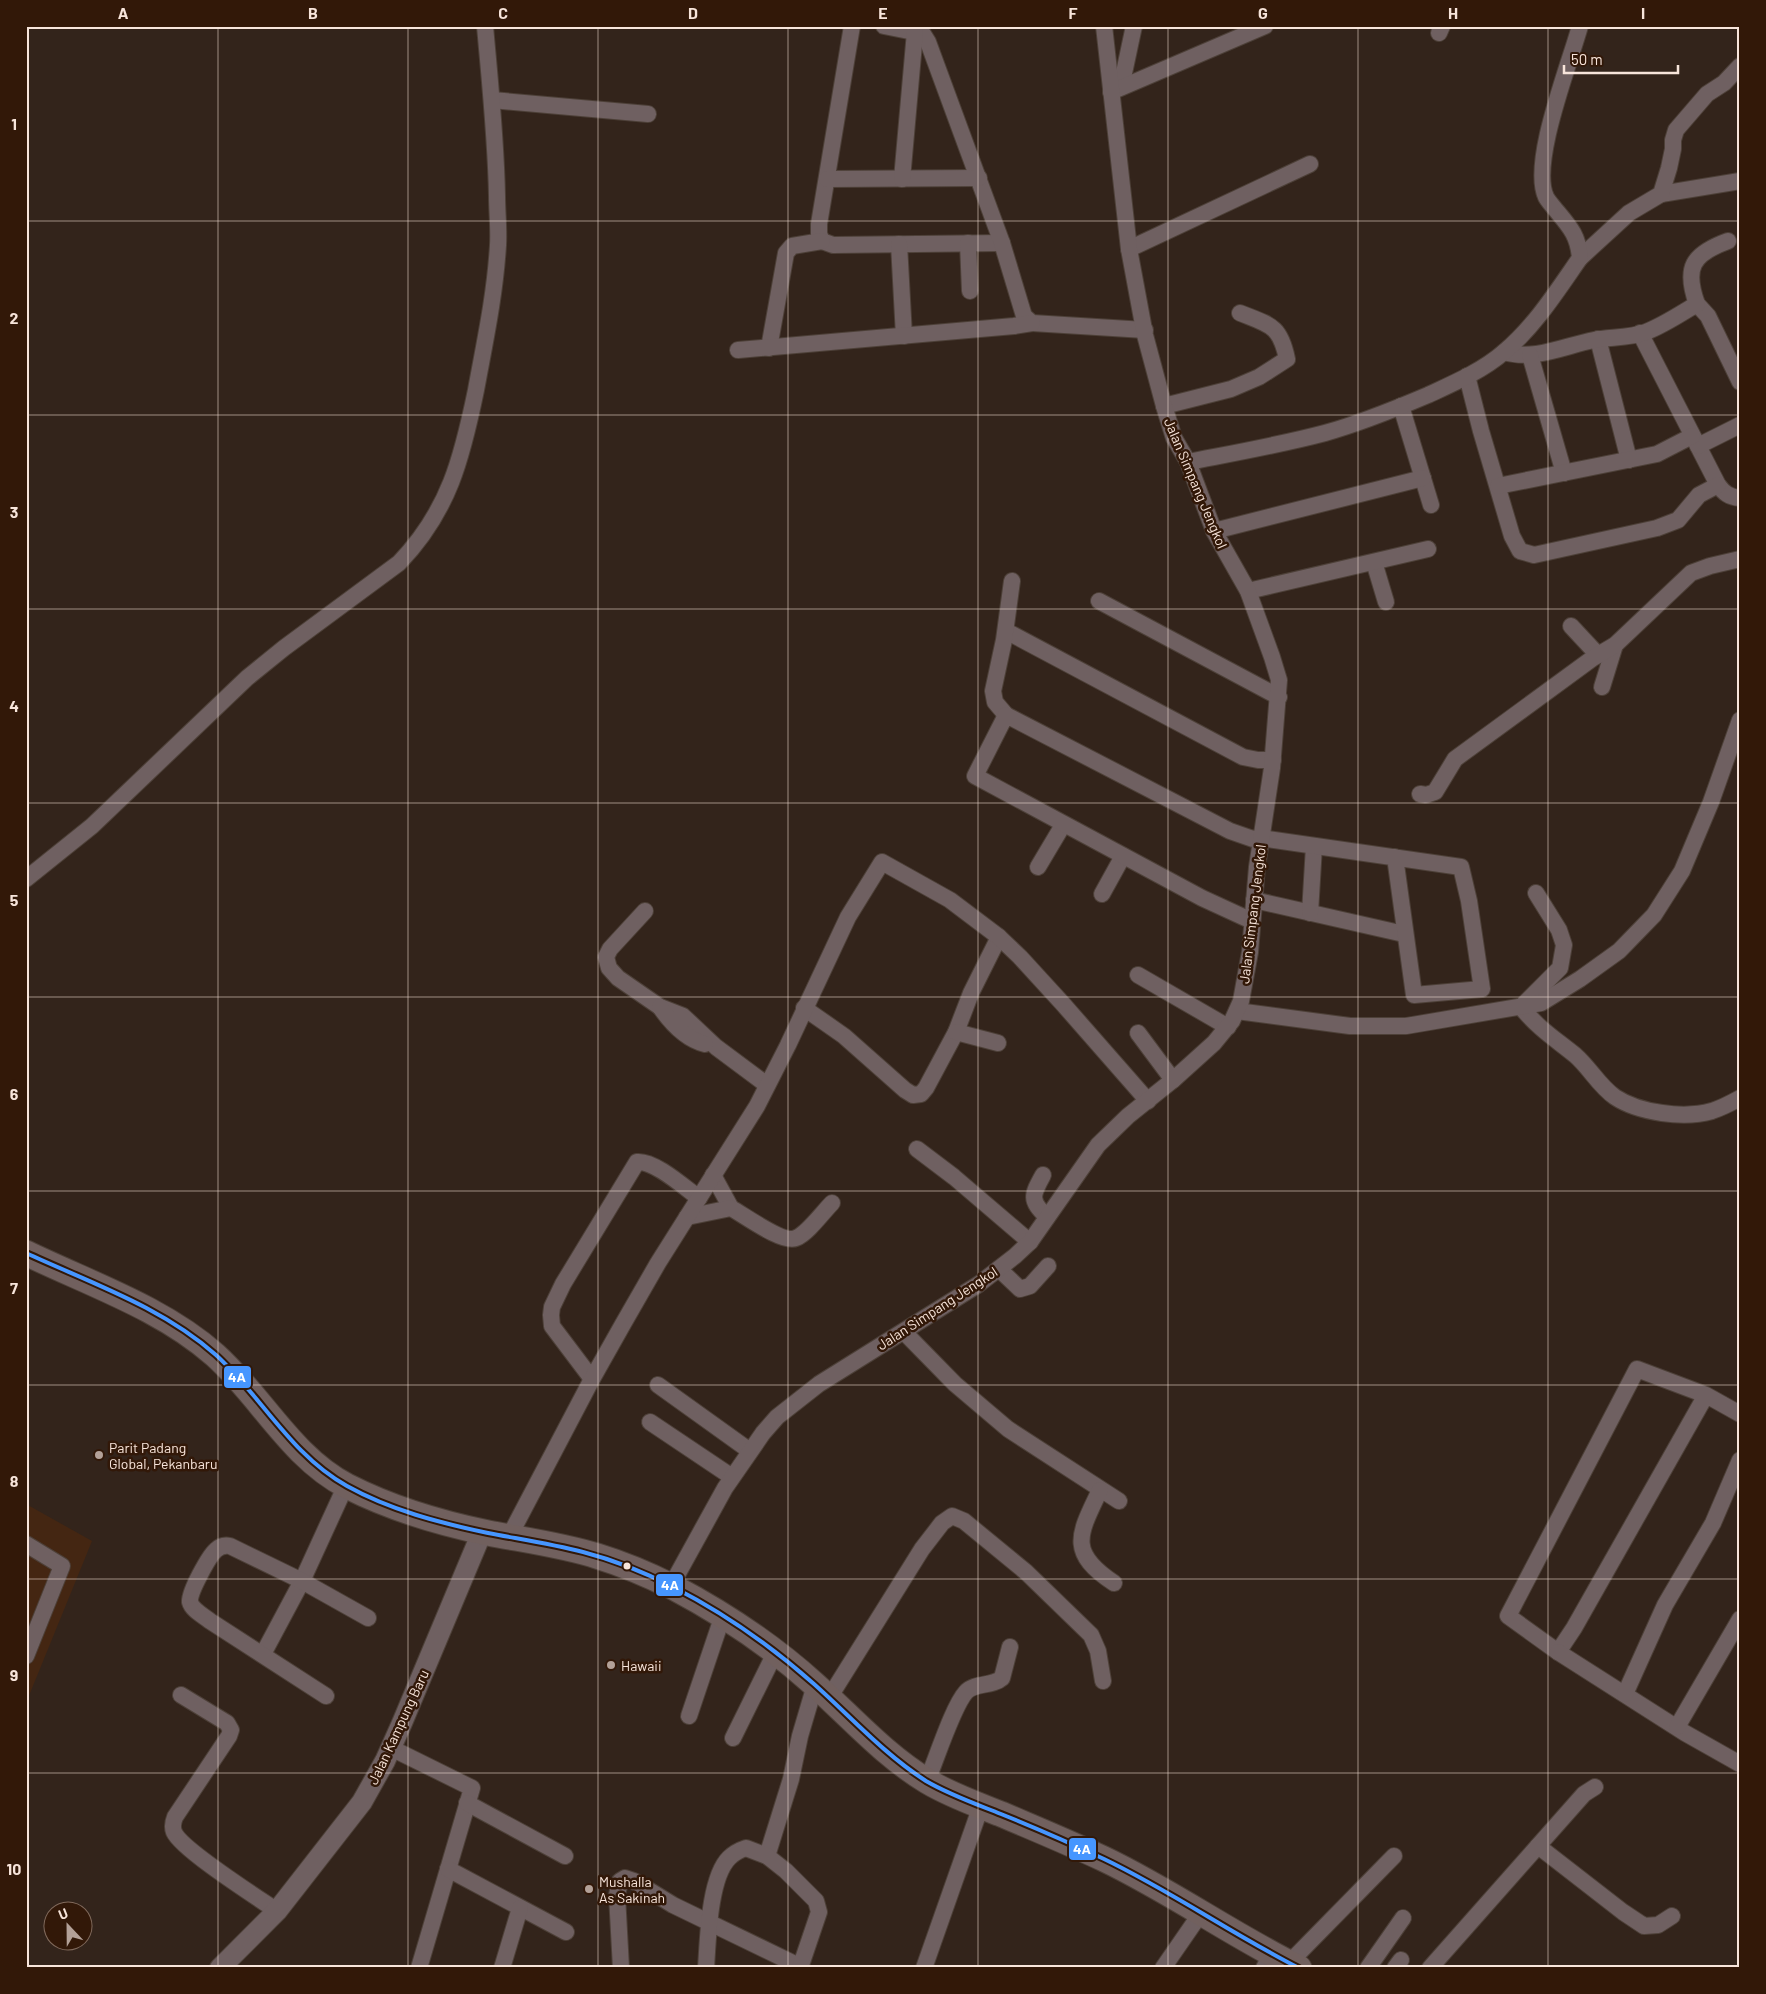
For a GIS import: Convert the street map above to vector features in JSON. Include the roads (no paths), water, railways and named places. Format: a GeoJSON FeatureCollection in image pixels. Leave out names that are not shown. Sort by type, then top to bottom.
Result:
{"type":"FeatureCollection","features":[{"type":"Feature","properties":{"kind":"main road"},"geometry":{"type":"LineString","coordinates":[[26,1253],[151,1312],[197,1340],[233,1373],[302,1451],[328,1474],[346,1485],[403,1509],[482,1532],[595,1555],[671,1586],[724,1615],[776,1651],[822,1691],[882,1748],[927,1781],[1104,1859],[1160,1887],[1281,1963]]}},
{"type":"Feature","properties":{"kind":"street"},"geometry":{"type":"LineString","coordinates":[[26,879],[92,826],[247,678],[284,648],[374,584],[399,563],[414,548],[437,515],[447,495],[467,430],[493,305],[498,243],[496,166],[485,26]]}},
{"type":"Feature","properties":{"kind":"street"},"geometry":{"type":"LineString","coordinates":[[822,240],[819,230],[852,26]]}},
{"type":"Feature","properties":{"kind":"street"},"geometry":{"type":"LineString","coordinates":[[884,26],[923,34],[926,37],[1002,243],[1024,316],[1032,323]]}},
{"type":"Feature","properties":{"kind":"street","name":"Jalan Simpang Jengkol"},"geometry":{"type":"LineString","coordinates":[[671,1586],[732,1477],[767,1428],[791,1404],[837,1372],[979,1284],[1030,1242],[1098,1145],[1128,1116],[1173,1080],[1228,1027],[1237,1011],[1245,980],[1261,838],[1273,760],[1279,680],[1248,591],[1214,531],[1188,462],[1174,438],[1164,406],[1144,330],[1129,249],[1116,90],[1104,26]]}},
{"type":"Feature","properties":{"kind":"street"},"geometry":{"type":"LineString","coordinates":[[1116,90],[1134,26]]}},
{"type":"Feature","properties":{"kind":"street"},"geometry":{"type":"LineString","coordinates":[[1116,90],[1265,26]]}},
{"type":"Feature","properties":{"kind":"street"},"geometry":{"type":"LineString","coordinates":[[1565,26],[1578,34],[1561,84],[1543,160],[1543,176],[1546,197],[1579,241],[1580,258]]}},
{"type":"Feature","properties":{"kind":"street"},"geometry":{"type":"LineString","coordinates":[[902,178],[915,32]]}},
{"type":"Feature","properties":{"kind":"street"},"geometry":{"type":"LineString","coordinates":[[1661,194],[1669,168],[1676,130],[1707,94],[1724,83],[1740,66]]}},
{"type":"Feature","properties":{"kind":"street"},"geometry":{"type":"LineString","coordinates":[[492,100],[648,114]]}},
{"type":"Feature","properties":{"kind":"street"},"geometry":{"type":"LineString","coordinates":[[1129,249],[1310,164]]}},
{"type":"Feature","properties":{"kind":"street"},"geometry":{"type":"LineString","coordinates":[[827,179],[979,178]]}},
{"type":"Feature","properties":{"kind":"street"},"geometry":{"type":"LineString","coordinates":[[1188,462],[1269,447],[1327,432],[1375,417],[1467,376],[1504,352],[1540,315],[1580,258],[1629,213],[1661,194],[1740,181]]}},
{"type":"Feature","properties":{"kind":"street"},"geometry":{"type":"LineString","coordinates":[[769,348],[786,253],[792,246],[822,240],[833,245],[1002,243]]}},
{"type":"Feature","properties":{"kind":"street"},"geometry":{"type":"LineString","coordinates":[[1728,241],[1716,246],[1695,261],[1690,274],[1697,304],[1708,316],[1740,382]]}},
{"type":"Feature","properties":{"kind":"street"},"geometry":{"type":"LineString","coordinates":[[968,243],[970,291]]}},
{"type":"Feature","properties":{"kind":"street"},"geometry":{"type":"LineString","coordinates":[[899,244],[904,336]]}},
{"type":"Feature","properties":{"kind":"street"},"geometry":{"type":"LineString","coordinates":[[1504,352],[1518,356],[1530,355],[1640,333],[1662,325],[1697,304]]}},
{"type":"Feature","properties":{"kind":"street"},"geometry":{"type":"LineString","coordinates":[[1164,406],[1231,389],[1259,377],[1288,359],[1284,344],[1275,329],[1240,313]]}},
{"type":"Feature","properties":{"kind":"street"},"geometry":{"type":"LineString","coordinates":[[738,350],[1032,323],[1144,330]]}},
{"type":"Feature","properties":{"kind":"street"},"geometry":{"type":"LineString","coordinates":[[1640,333],[1718,485],[1730,497],[1740,498]]}},
{"type":"Feature","properties":{"kind":"street"},"geometry":{"type":"LineString","coordinates":[[1598,340],[1629,460]]}},
{"type":"Feature","properties":{"kind":"street"},"geometry":{"type":"LineString","coordinates":[[1530,355],[1564,473]]}},
{"type":"Feature","properties":{"kind":"street"},"geometry":{"type":"LineString","coordinates":[[1467,376],[1480,431],[1512,536],[1520,552],[1534,555],[1657,528],[1678,520],[1699,495],[1718,485]]}},
{"type":"Feature","properties":{"kind":"street"},"geometry":{"type":"LineString","coordinates":[[1402,406],[1431,505]]}},
{"type":"Feature","properties":{"kind":"street"},"geometry":{"type":"LineString","coordinates":[[1498,486],[1657,454],[1740,425]]}},
{"type":"Feature","properties":{"kind":"street"},"geometry":{"type":"LineString","coordinates":[[1214,531],[1423,478]]}},
{"type":"Feature","properties":{"kind":"street"},"geometry":{"type":"LineString","coordinates":[[1248,591],[1428,549]]}},
{"type":"Feature","properties":{"kind":"street"},"geometry":{"type":"LineString","coordinates":[[1420,794],[1426,795],[1435,792],[1455,759],[1598,655],[1614,646],[1691,573],[1710,566],[1740,559]]}},
{"type":"Feature","properties":{"kind":"street"},"geometry":{"type":"LineString","coordinates":[[1374,562],[1386,602]]}},
{"type":"Feature","properties":{"kind":"street"},"geometry":{"type":"LineString","coordinates":[[1012,581],[1006,630],[993,692],[995,702],[1006,715],[1230,831],[1253,839],[1261,838],[1395,857],[1461,867],[1469,901],[1482,989],[1414,995],[1404,934],[1395,857]]}},
{"type":"Feature","properties":{"kind":"street"},"geometry":{"type":"LineString","coordinates":[[1099,601],[1279,697]]}},
{"type":"Feature","properties":{"kind":"street"},"geometry":{"type":"LineString","coordinates":[[1571,626],[1598,655]]}},
{"type":"Feature","properties":{"kind":"street"},"geometry":{"type":"LineString","coordinates":[[1006,630],[1243,757],[1273,760]]}},
{"type":"Feature","properties":{"kind":"street"},"geometry":{"type":"LineString","coordinates":[[1602,687],[1614,646]]}},
{"type":"Feature","properties":{"kind":"street"},"geometry":{"type":"LineString","coordinates":[[1006,715],[975,776],[1063,825],[1202,898],[1252,921]]}},
{"type":"Feature","properties":{"kind":"street"},"geometry":{"type":"LineString","coordinates":[[1237,1011],[1350,1026],[1406,1026],[1541,1003],[1580,979],[1619,950],[1654,915],[1682,871],[1711,802],[1738,727]]}},
{"type":"Feature","properties":{"kind":"street"},"geometry":{"type":"LineString","coordinates":[[1038,867],[1063,825]]}},
{"type":"Feature","properties":{"kind":"street"},"geometry":{"type":"LineString","coordinates":[[1310,913],[1314,846]]}},
{"type":"Feature","properties":{"kind":"street"},"geometry":{"type":"LineString","coordinates":[[1102,894],[1123,856]]}},
{"type":"Feature","properties":{"kind":"street"},"geometry":{"type":"LineString","coordinates":[[509,1537],[592,1379],[654,1271],[757,1106],[848,917],[882,862],[950,900],[999,937],[1063,1004],[1148,1101]]}},
{"type":"Feature","properties":{"kind":"street"},"geometry":{"type":"LineString","coordinates":[[1521,1007],[1560,968],[1564,945],[1559,930],[1536,894]]}},
{"type":"Feature","properties":{"kind":"street"},"geometry":{"type":"LineString","coordinates":[[1254,900],[1404,934]]}},
{"type":"Feature","properties":{"kind":"street"},"geometry":{"type":"LineString","coordinates":[[644,911],[610,949],[606,957],[609,968],[618,978],[660,1007],[682,1016],[716,1047],[767,1086]]}},
{"type":"Feature","properties":{"kind":"street"},"geometry":{"type":"LineString","coordinates":[[804,1008],[844,1036],[897,1084],[910,1093],[921,1094],[956,1032],[971,993],[999,937]]}},
{"type":"Feature","properties":{"kind":"street"},"geometry":{"type":"LineString","coordinates":[[1138,975],[1228,1027]]}},
{"type":"Feature","properties":{"kind":"street"},"geometry":{"type":"LineString","coordinates":[[1521,1007],[1535,1024],[1576,1056],[1615,1096],[1638,1108],[1652,1111],[1698,1114],[1712,1111],[1740,1098]]}},
{"type":"Feature","properties":{"kind":"street"},"geometry":{"type":"LineString","coordinates":[[956,1032],[998,1043]]}},
{"type":"Feature","properties":{"kind":"street"},"geometry":{"type":"LineString","coordinates":[[1138,1033],[1173,1080]]}},
{"type":"Feature","properties":{"kind":"street"},"geometry":{"type":"LineString","coordinates":[[917,1149],[954,1177],[1030,1242]]}},
{"type":"Feature","properties":{"kind":"street"},"geometry":{"type":"LineString","coordinates":[[592,1379],[552,1326],[552,1307],[563,1284],[638,1162],[644,1161],[656,1165],[699,1198]]}},
{"type":"Feature","properties":{"kind":"street"},"geometry":{"type":"LineString","coordinates":[[713,1175],[731,1208],[782,1238],[791,1240],[801,1235],[832,1203]]}},
{"type":"Feature","properties":{"kind":"street"},"geometry":{"type":"LineString","coordinates":[[1043,1175],[1033,1196],[1037,1206],[1048,1217]]}},
{"type":"Feature","properties":{"kind":"street"},"geometry":{"type":"LineString","coordinates":[[687,1217],[731,1208]]}},
{"type":"Feature","properties":{"kind":"street"},"geometry":{"type":"LineString","coordinates":[[999,1269],[1020,1289],[1030,1286],[1048,1266]]}},
{"type":"Feature","properties":{"kind":"street"},"geometry":{"type":"LineString","coordinates":[[904,1332],[954,1384],[1008,1430],[1119,1501]]}},
{"type":"Feature","properties":{"kind":"street"},"geometry":{"type":"LineString","coordinates":[[1740,1414],[1706,1395],[1637,1369],[1508,1616],[1558,1652],[1677,1727],[1740,1764]]}},
{"type":"Feature","properties":{"kind":"street"},"geometry":{"type":"LineString","coordinates":[[658,1385],[750,1452]]}},
{"type":"Feature","properties":{"kind":"street"},"geometry":{"type":"LineString","coordinates":[[1558,1652],[1593,1596],[1706,1395]]}},
{"type":"Feature","properties":{"kind":"street"},"geometry":{"type":"LineString","coordinates":[[650,1422],[732,1477]]}},
{"type":"Feature","properties":{"kind":"street"},"geometry":{"type":"LineString","coordinates":[[1625,1694],[1665,1605],[1713,1523],[1740,1460]]}},
{"type":"Feature","properties":{"kind":"street"},"geometry":{"type":"LineString","coordinates":[[263,1654],[302,1581],[346,1485]]}},
{"type":"Feature","properties":{"kind":"street"},"geometry":{"type":"LineString","coordinates":[[1100,1490],[1082,1531],[1081,1548],[1088,1562],[1114,1584]]}},
{"type":"Feature","properties":{"kind":"street"},"geometry":{"type":"LineString","coordinates":[[767,1856],[791,1779],[800,1736],[822,1691],[922,1549],[942,1523],[952,1516],[964,1521],[1026,1572],[1085,1629],[1097,1646],[1103,1681]]}},
{"type":"Feature","properties":{"kind":"street","name":"Jalan Kampung Baru"},"geometry":{"type":"LineString","coordinates":[[220,1968],[277,1912],[362,1802],[391,1748],[482,1532]]}},
{"type":"Feature","properties":{"kind":"street"},"geometry":{"type":"LineString","coordinates":[[26,1544],[62,1566],[26,1656]]}},
{"type":"Feature","properties":{"kind":"street"},"geometry":{"type":"LineString","coordinates":[[326,1696],[210,1621],[194,1608],[190,1602],[196,1583],[218,1547],[230,1546],[302,1581],[368,1618]]}},
{"type":"Feature","properties":{"kind":"street"},"geometry":{"type":"LineString","coordinates":[[689,1716],[724,1615]]}},
{"type":"Feature","properties":{"kind":"street"},"geometry":{"type":"LineString","coordinates":[[1677,1727],[1740,1619]]}},
{"type":"Feature","properties":{"kind":"street"},"geometry":{"type":"LineString","coordinates":[[927,1781],[956,1711],[966,1692],[978,1686],[992,1684],[1002,1678],[1010,1647]]}},
{"type":"Feature","properties":{"kind":"street"},"geometry":{"type":"LineString","coordinates":[[733,1738],[776,1651]]}},
{"type":"Feature","properties":{"kind":"street"},"geometry":{"type":"LineString","coordinates":[[181,1695],[227,1723],[231,1730],[229,1736],[175,1817],[173,1824],[174,1834],[190,1849],[277,1912]]}},
{"type":"Feature","properties":{"kind":"street"},"geometry":{"type":"LineString","coordinates":[[391,1748],[472,1788],[419,1968]]}},
{"type":"Feature","properties":{"kind":"street"},"geometry":{"type":"LineString","coordinates":[[1430,1968],[1584,1794],[1594,1787]]}},
{"type":"Feature","properties":{"kind":"street"},"geometry":{"type":"LineString","coordinates":[[467,1803],[566,1856]]}},
{"type":"Feature","properties":{"kind":"street"},"geometry":{"type":"LineString","coordinates":[[924,1968],[981,1806]]}},
{"type":"Feature","properties":{"kind":"street"},"geometry":{"type":"LineString","coordinates":[[1538,1846],[1644,1926],[1658,1925],[1672,1916]]}},
{"type":"Feature","properties":{"kind":"street"},"geometry":{"type":"LineString","coordinates":[[621,1968],[617,1895],[624,1878],[634,1881],[673,1905],[709,1921],[800,1967],[814,1930],[819,1909],[816,1901],[786,1871],[767,1856],[746,1848],[735,1852],[728,1859],[718,1879],[709,1921],[706,1968]]}},
{"type":"Feature","properties":{"kind":"street"},"geometry":{"type":"LineString","coordinates":[[1281,1963],[1394,1856]]}},
{"type":"Feature","properties":{"kind":"street"},"geometry":{"type":"LineString","coordinates":[[448,1869],[566,1932]]}},
{"type":"Feature","properties":{"kind":"street"},"geometry":{"type":"LineString","coordinates":[[502,1968],[520,1908]]}},
{"type":"Feature","properties":{"kind":"street"},"geometry":{"type":"LineString","coordinates":[[1163,1968],[1202,1913]]}},
{"type":"Feature","properties":{"kind":"street"},"geometry":{"type":"LineString","coordinates":[[1368,1968],[1403,1918]]}},
{"type":"Feature","properties":{"kind":"place","name":"Parit Padang Global, Pekanbaru"},"geometry":{"type":"Point","coordinates":[99,1455]}},
{"type":"Feature","properties":{"kind":"place","name":"Hawaii"},"geometry":{"type":"Point","coordinates":[611,1665]}},
{"type":"Feature","properties":{"kind":"place","name":"Mushalla As Sakinah"},"geometry":{"type":"Point","coordinates":[589,1889]}}]}
